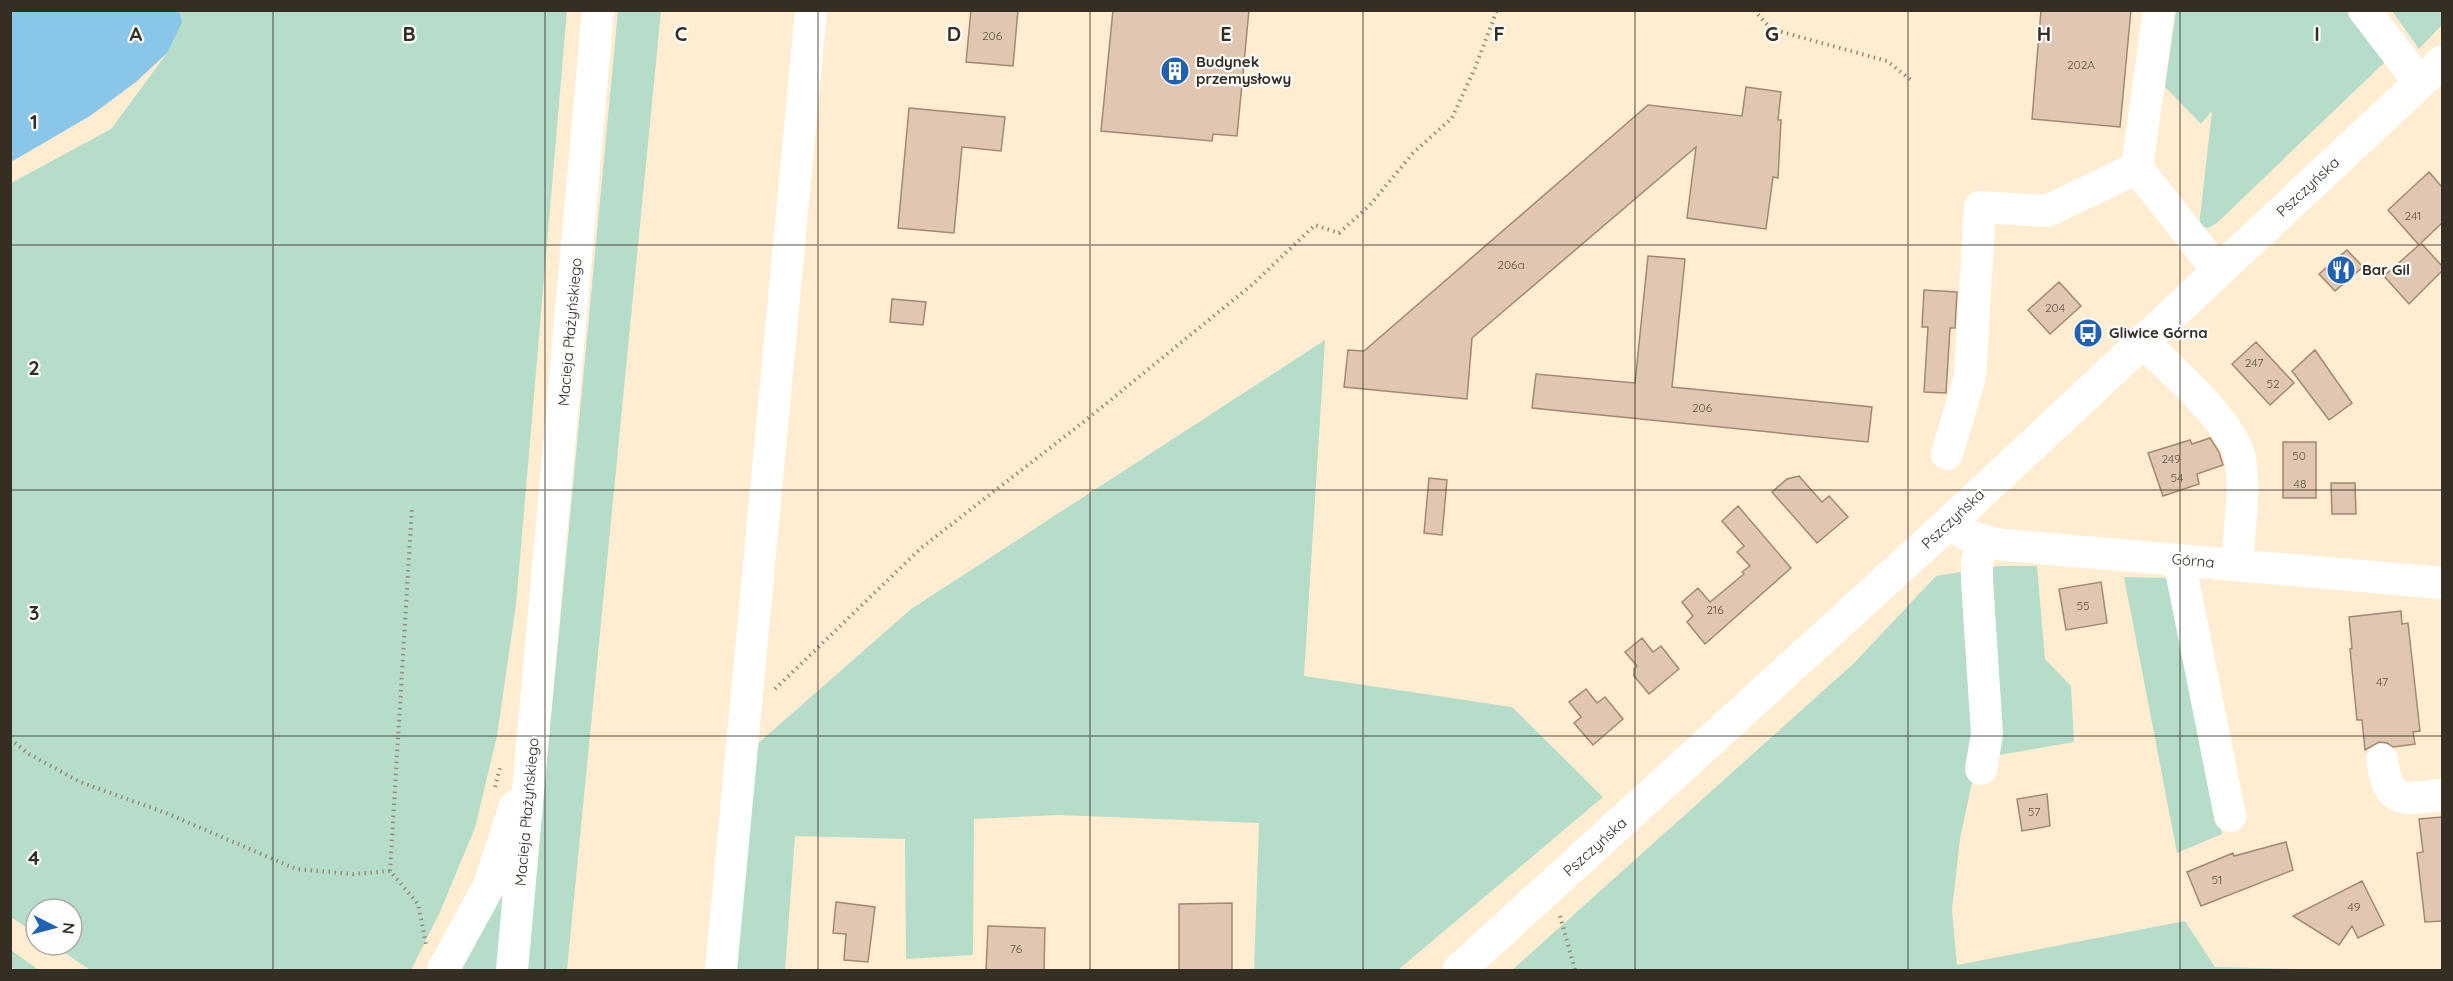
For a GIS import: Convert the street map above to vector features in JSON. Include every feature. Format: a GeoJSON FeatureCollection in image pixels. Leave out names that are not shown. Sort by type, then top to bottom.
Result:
{"type":"FeatureCollection","features":[{"type":"Feature","properties":{"kind":"main road","name":"Pszczyńska"},"geometry":{"type":"LineString","coordinates":[[1459,970],[1949,523],[2431,72]]}},
{"type":"Feature","properties":{"kind":"street","name":"Macieja Płażyńskiego"},"geometry":{"type":"LineString","coordinates":[[512,970],[598,10]]}},
{"type":"Feature","properties":{"kind":"street"},"geometry":{"type":"LineString","coordinates":[[721,970],[811,10]]}},
{"type":"Feature","properties":{"kind":"street"},"geometry":{"type":"LineString","coordinates":[[2159,10],[2137,168],[2218,271]]}},
{"type":"Feature","properties":{"kind":"street"},"geometry":{"type":"LineString","coordinates":[[2364,10],[2431,72]]}},
{"type":"Feature","properties":{"kind":"street"},"geometry":{"type":"LineString","coordinates":[[1947,454],[1970,377],[1980,207],[2047,212],[2137,168]]}},
{"type":"Feature","properties":{"kind":"street"},"geometry":{"type":"LineString","coordinates":[[2142,342],[2222,421],[2233,438],[2239,455],[2242,475],[2237,564]]}},
{"type":"Feature","properties":{"kind":"street","name":"Górna"},"geometry":{"type":"LineString","coordinates":[[1949,523],[1964,534],[1982,542],[2442,583]]}},
{"type":"Feature","properties":{"kind":"street"},"geometry":{"type":"LineString","coordinates":[[1981,769],[1988,734],[1977,581],[1977,561],[1982,542]]}},
{"type":"Feature","properties":{"kind":"street"},"geometry":{"type":"LineString","coordinates":[[2179,560],[2230,816]]}},
{"type":"Feature","properties":{"kind":"street","name":"Macieja Płażyńskiego"},"geometry":{"type":"LineString","coordinates":[[435,959],[488,888],[518,796],[542,654]]}},
{"type":"Feature","properties":{"kind":"street"},"geometry":{"type":"LineString","coordinates":[[2382,760],[2386,783],[2393,794],[2408,799],[2442,795]]}},
{"type":"Feature","properties":{"kind":"path"},"geometry":{"type":"LineString","coordinates":[[745,716],[921,548],[1086,420],[1253,284],[1315,225],[1339,233],[1369,206],[1413,153],[1452,117],[1475,68],[1497,10]]}},
{"type":"Feature","properties":{"kind":"path"},"geometry":{"type":"LineString","coordinates":[[1754,10],[1771,29],[1887,61],[1911,80]]}},
{"type":"Feature","properties":{"kind":"path"},"geometry":{"type":"LineString","coordinates":[[412,507],[390,871],[418,904],[435,959]]}},
{"type":"Feature","properties":{"kind":"path"},"geometry":{"type":"LineString","coordinates":[[10,739],[29,754],[80,782],[166,813],[296,869],[353,874],[390,871]]}},
{"type":"Feature","properties":{"kind":"path"},"geometry":{"type":"LineString","coordinates":[[1560,913],[1575,970]]}},
{"type":"Feature","properties":{"kind":"green space"},"geometry":{"type":"Polygon","coordinates":[[[174,11],[567,11],[516,605],[497,736],[475,828],[440,912],[411,970],[90,970],[71,957],[84,957],[84,897],[24,897],[24,926],[11,917],[11,183],[111,129],[167,53],[180,13],[174,11]]]}},
{"type":"Feature","properties":{"kind":"green space"},"geometry":{"type":"Polygon","coordinates":[[[618,11],[661,11],[567,970],[527,970],[618,11]]]}},
{"type":"Feature","properties":{"kind":"green space"},"geometry":{"type":"Polygon","coordinates":[[[2176,11],[2349,11],[2386,61],[2217,223],[2208,228],[2199,226],[2212,111],[2201,124],[2165,87],[2176,11]]]}},
{"type":"Feature","properties":{"kind":"green space"},"geometry":{"type":"Polygon","coordinates":[[[2392,11],[2442,11],[2442,25],[2419,49],[2392,11]]]}},
{"type":"Feature","properties":{"kind":"green space"},"geometry":{"type":"Polygon","coordinates":[[[1325,340],[1304,676],[1512,707],[1603,797],[1398,970],[1254,970],[1259,823],[1058,815],[974,819],[973,955],[906,959],[905,839],[795,836],[785,970],[730,970],[756,745],[911,609],[1325,340]]]}},
{"type":"Feature","properties":{"kind":"green space"},"geometry":{"type":"Polygon","coordinates":[[[1998,566],[2037,566],[2045,659],[2071,686],[2074,742],[1977,759],[1960,839],[1952,910],[1957,965],[2185,921],[2215,967],[2332,970],[1512,970],[1854,663],[1936,576],[1998,566]]]}},
{"type":"Feature","properties":{"kind":"green space"},"geometry":{"type":"Polygon","coordinates":[[[2124,577],[2169,578],[2222,834],[2177,853],[2124,577]]]}},
{"type":"Feature","properties":{"kind":"green space"},"geometry":{"type":"Polygon","coordinates":[[[504,880],[498,970],[455,970],[504,880]]]}},
{"type":"Feature","properties":{"kind":"green space"},"geometry":{"type":"Polygon","coordinates":[[[10,950],[39,970],[15,970],[11,967],[10,950]]]}},
{"type":"Feature","properties":{"kind":"water"},"geometry":{"type":"Polygon","coordinates":[[[10,11],[174,11],[180,13],[182,22],[167,53],[136,82],[90,116],[11,162],[10,11]]]}},
{"type":"Feature","properties":{"kind":"building"},"geometry":{"type":"Polygon","coordinates":[[[971,10],[1018,10],[1013,66],[966,62],[971,10]]]}},
{"type":"Feature","properties":{"kind":"building","name":"Budynek przemysłowy"},"geometry":{"type":"Polygon","coordinates":[[[1113,10],[1249,10],[1237,136],[1213,134],[1212,141],[1101,131],[1113,10]]]}},
{"type":"Feature","properties":{"kind":"building"},"geometry":{"type":"Polygon","coordinates":[[[2041,10],[2131,10],[2120,127],[2032,119],[2041,10]]]}},
{"type":"Feature","properties":{"kind":"building"},"geometry":{"type":"Polygon","coordinates":[[[1746,87],[1781,92],[1778,120],[1781,120],[1778,178],[1773,177],[1766,229],[1687,218],[1696,147],[1472,338],[1467,399],[1344,387],[1348,350],[1364,351],[1648,105],[1742,116],[1746,87]]]}},
{"type":"Feature","properties":{"kind":"building"},"geometry":{"type":"Polygon","coordinates":[[[909,108],[1005,117],[1001,151],[962,147],[954,233],[898,228],[909,108]]]}},
{"type":"Feature","properties":{"kind":"building"},"geometry":{"type":"Polygon","coordinates":[[[2429,172],[2442,187],[2442,223],[2421,243],[2442,266],[2442,271],[2409,304],[2384,276],[2419,245],[2388,210],[2429,172]]]}},
{"type":"Feature","properties":{"kind":"building","name":"Bar Gil"},"geometry":{"type":"Polygon","coordinates":[[[2347,250],[2363,267],[2335,291],[2319,274],[2347,250]]]}},
{"type":"Feature","properties":{"kind":"building"},"geometry":{"type":"Polygon","coordinates":[[[1648,256],[1685,259],[1672,387],[1872,407],[1868,442],[1532,408],[1536,374],[1635,383],[1648,256]]]}},
{"type":"Feature","properties":{"kind":"building"},"geometry":{"type":"Polygon","coordinates":[[[2059,282],[2081,306],[2050,334],[2028,310],[2059,282]]]}},
{"type":"Feature","properties":{"kind":"building"},"geometry":{"type":"Polygon","coordinates":[[[1924,290],[1957,292],[1955,328],[1950,328],[1946,393],[1924,392],[1928,327],[1922,327],[1924,290]]]}},
{"type":"Feature","properties":{"kind":"building"},"geometry":{"type":"Polygon","coordinates":[[[892,299],[926,302],[923,325],[890,322],[892,299]]]}},
{"type":"Feature","properties":{"kind":"building"},"geometry":{"type":"Polygon","coordinates":[[[2256,342],[2294,383],[2270,405],[2232,364],[2256,342]]]}},
{"type":"Feature","properties":{"kind":"building"},"geometry":{"type":"Polygon","coordinates":[[[2315,350],[2352,403],[2329,420],[2292,371],[2315,350]]]}},
{"type":"Feature","properties":{"kind":"building"},"geometry":{"type":"Polygon","coordinates":[[[2210,438],[2219,452],[2223,465],[2197,474],[2199,484],[2163,496],[2148,453],[2190,440],[2192,444],[2210,438]]]}},
{"type":"Feature","properties":{"kind":"building"},"geometry":{"type":"Polygon","coordinates":[[[2283,442],[2316,442],[2316,498],[2283,498],[2283,442]]]}},
{"type":"Feature","properties":{"kind":"building"},"geometry":{"type":"Polygon","coordinates":[[[1799,476],[1822,502],[1829,496],[1848,517],[1817,543],[1772,492],[1787,479],[1799,476]]]}},
{"type":"Feature","properties":{"kind":"building"},"geometry":{"type":"Polygon","coordinates":[[[1429,478],[1447,480],[1442,535],[1424,533],[1429,478]]]}},
{"type":"Feature","properties":{"kind":"building"},"geometry":{"type":"Polygon","coordinates":[[[2331,483],[2355,483],[2356,514],[2332,514],[2331,483]]]}},
{"type":"Feature","properties":{"kind":"building"},"geometry":{"type":"Polygon","coordinates":[[[1738,506],[1791,568],[1705,644],[1687,622],[1693,616],[1682,602],[1698,588],[1710,602],[1744,574],[1742,572],[1750,566],[1737,552],[1744,546],[1722,521],[1738,506]]]}},
{"type":"Feature","properties":{"kind":"building"},"geometry":{"type":"Polygon","coordinates":[[[2101,582],[2107,623],[2066,630],[2059,589],[2101,582]]]}},
{"type":"Feature","properties":{"kind":"building"},"geometry":{"type":"Polygon","coordinates":[[[2401,611],[2402,624],[2408,623],[2420,731],[2413,732],[2415,744],[2393,747],[2379,742],[2365,750],[2362,720],[2357,720],[2349,617],[2401,611]]]}},
{"type":"Feature","properties":{"kind":"building"},"geometry":{"type":"Polygon","coordinates":[[[1642,638],[1653,652],[1661,646],[1679,669],[1649,694],[1634,676],[1634,669],[1637,666],[1625,652],[1642,638]]]}},
{"type":"Feature","properties":{"kind":"building"},"geometry":{"type":"Polygon","coordinates":[[[1586,689],[1597,703],[1605,697],[1623,719],[1593,745],[1574,723],[1581,717],[1569,702],[1586,689]]]}},
{"type":"Feature","properties":{"kind":"building"},"geometry":{"type":"Polygon","coordinates":[[[2047,794],[2050,826],[2022,831],[2017,799],[2047,794]]]}},
{"type":"Feature","properties":{"kind":"building"},"geometry":{"type":"Polygon","coordinates":[[[2442,817],[2442,921],[2425,922],[2417,853],[2423,852],[2419,819],[2442,817]]]}},
{"type":"Feature","properties":{"kind":"building"},"geometry":{"type":"Polygon","coordinates":[[[2286,842],[2293,870],[2201,906],[2187,872],[2233,853],[2234,856],[2286,842]]]}},
{"type":"Feature","properties":{"kind":"building"},"geometry":{"type":"Polygon","coordinates":[[[2362,881],[2384,925],[2358,938],[2352,926],[2339,945],[2293,916],[2362,881]]]}},
{"type":"Feature","properties":{"kind":"building"},"geometry":{"type":"Polygon","coordinates":[[[836,902],[875,907],[868,962],[844,960],[846,934],[833,933],[836,902]]]}},
{"type":"Feature","properties":{"kind":"building"},"geometry":{"type":"Polygon","coordinates":[[[1232,903],[1232,970],[1179,970],[1179,904],[1232,903]]]}},
{"type":"Feature","properties":{"kind":"building"},"geometry":{"type":"Polygon","coordinates":[[[988,926],[1045,928],[1044,970],[986,970],[988,926]]]}},
{"type":"Feature","properties":{"kind":"place","name":"Budynek przemysłowy"},"geometry":{"type":"Point","coordinates":[1175,71]}},
{"type":"Feature","properties":{"kind":"place","name":"Bar Gil"},"geometry":{"type":"Point","coordinates":[2341,270]}},
{"type":"Feature","properties":{"kind":"place","name":"Gliwice Górna"},"geometry":{"type":"Point","coordinates":[2088,333]}}]}
